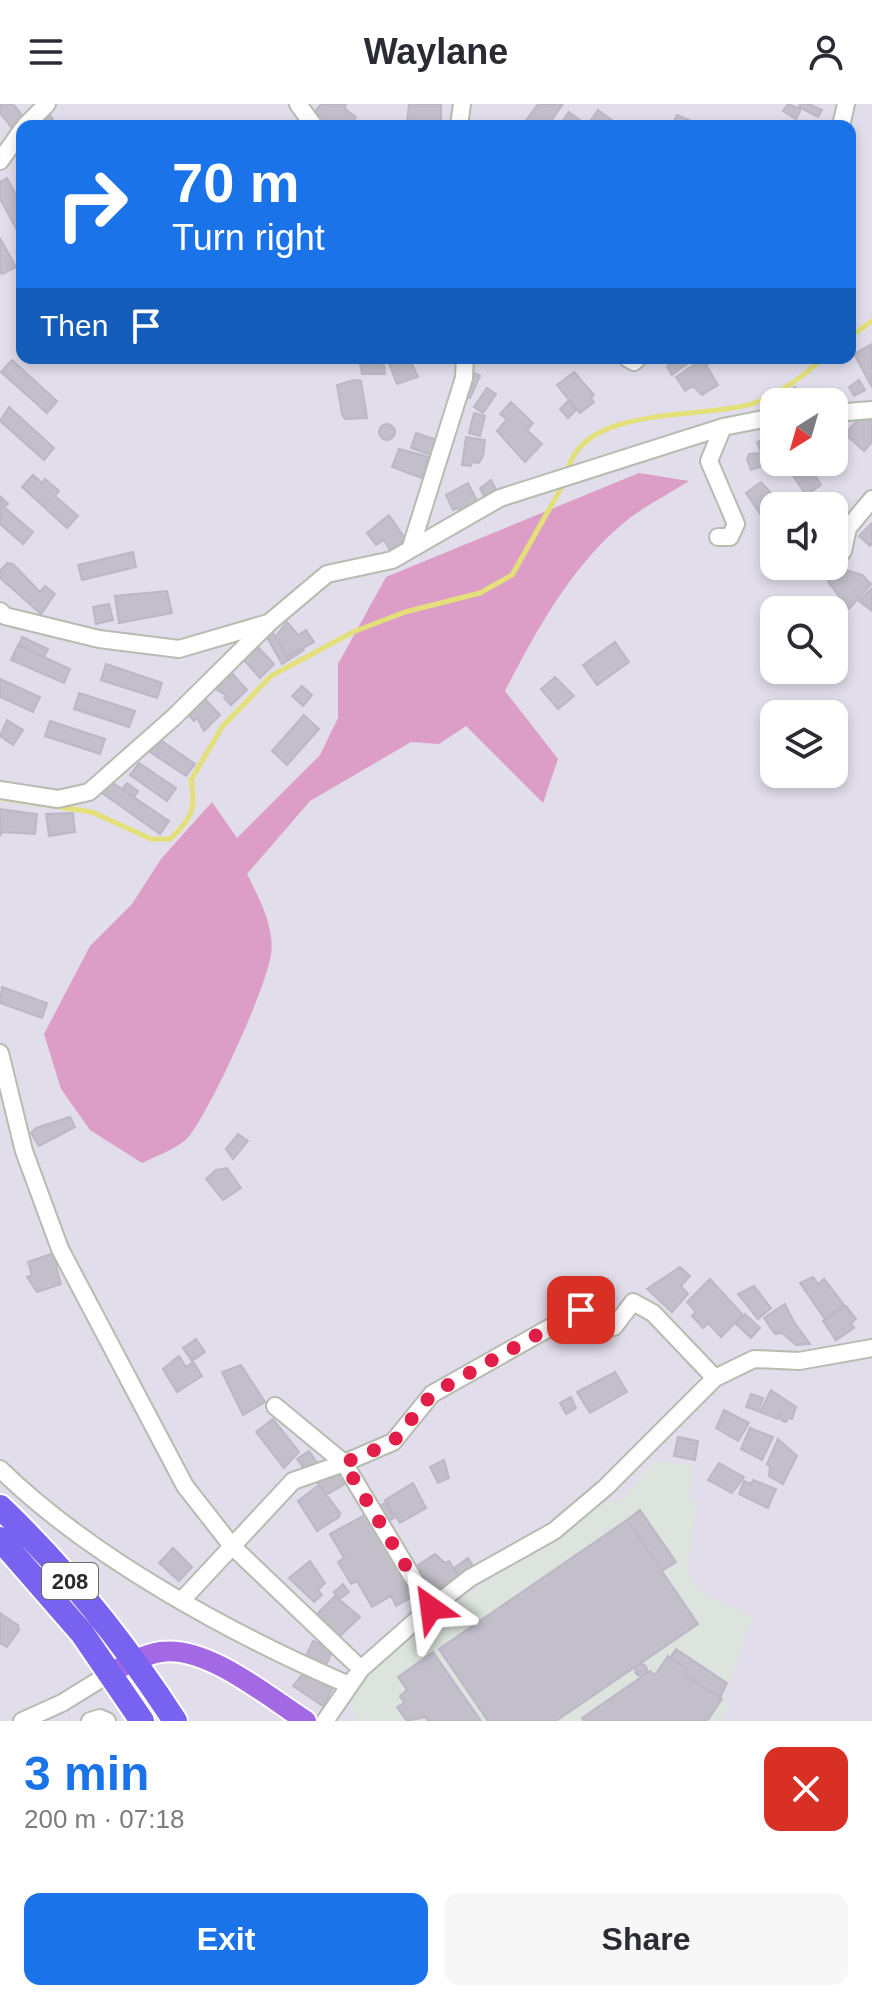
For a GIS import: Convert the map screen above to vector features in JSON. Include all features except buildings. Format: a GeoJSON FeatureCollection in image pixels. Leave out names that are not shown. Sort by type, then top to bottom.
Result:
{"type":"FeatureCollection","features":[{"type":"Feature","properties":{"kind":"highway","name":"208"},"geometry":{"type":"LineString","coordinates":[[0,1507],[49,1556],[175,1721]]}},
{"type":"Feature","properties":{"kind":"highway","name":"208"},"geometry":{"type":"LineString","coordinates":[[0,1539],[72,1621],[142,1721]]}},
{"type":"Feature","properties":{"kind":"main road"},"geometry":{"type":"LineString","coordinates":[[109,1674],[132,1661],[161,1652],[194,1653],[306,1721]]}},
{"type":"Feature","properties":{"kind":"street"},"geometry":{"type":"LineString","coordinates":[[31,120],[47,104]]}},
{"type":"Feature","properties":{"kind":"street"},"geometry":{"type":"LineString","coordinates":[[0,161],[16,138]]}},
{"type":"Feature","properties":{"kind":"street"},"geometry":{"type":"LineString","coordinates":[[411,547],[464,378],[465,364]]}},
{"type":"Feature","properties":{"kind":"street"},"geometry":{"type":"LineString","coordinates":[[848,412],[872,410]]}},
{"type":"Feature","properties":{"kind":"street"},"geometry":{"type":"LineString","coordinates":[[0,790],[58,799],[89,792],[174,717],[270,622],[327,574],[392,560],[500,498],[723,427],[760,420]]}},
{"type":"Feature","properties":{"kind":"street"},"geometry":{"type":"LineString","coordinates":[[718,537],[730,537],[736,524],[709,461],[723,427]]}},
{"type":"Feature","properties":{"kind":"street"},"geometry":{"type":"LineString","coordinates":[[848,522],[872,500]]}},
{"type":"Feature","properties":{"kind":"street"},"geometry":{"type":"LineString","coordinates":[[2,617],[99,639],[179,649],[270,622]]}},
{"type":"Feature","properties":{"kind":"street"},"geometry":{"type":"LineString","coordinates":[[0,1053],[24,1151],[60,1249],[185,1486],[232,1546],[361,1669]]}},
{"type":"Feature","properties":{"kind":"street"},"geometry":{"type":"LineString","coordinates":[[183,1599],[293,1481],[393,1442],[432,1394],[581,1310],[614,1327],[633,1302],[653,1313],[715,1378]]}},
{"type":"Feature","properties":{"kind":"street"},"geometry":{"type":"LineString","coordinates":[[325,1721],[361,1669],[470,1578],[554,1531],[606,1487],[715,1378],[754,1359],[799,1361],[872,1348]]}},
{"type":"Feature","properties":{"kind":"street"},"geometry":{"type":"LineString","coordinates":[[275,1406],[344,1463],[431,1608]]}},
{"type":"Feature","properties":{"kind":"street"},"geometry":{"type":"LineString","coordinates":[[0,1469],[69,1528],[183,1599],[292,1661],[349,1685]]}},
{"type":"Feature","properties":{"kind":"street"},"geometry":{"type":"LineString","coordinates":[[22,1721],[62,1703],[109,1674]]}},
{"type":"Feature","properties":{"kind":"street"},"geometry":{"type":"LineString","coordinates":[[90,1721],[100,1718],[107,1721]]}},
{"type":"Feature","properties":{"kind":"shaded area"},"geometry":{"type":"Polygon","coordinates":[[[639,473],[689,481],[631,517],[592,554],[544,620],[505,691],[558,759],[543,803],[466,726],[439,744],[411,742],[310,801],[247,874],[268,923],[271,955],[259,994],[236,1048],[190,1135],[174,1148],[142,1163],[90,1130],[61,1089],[44,1034],[90,946],[132,904],[161,859],[212,802],[237,838],[320,755],[338,718],[338,664],[386,577],[639,473]]]}},
{"type":"Feature","properties":{"kind":"shaded area"},"geometry":{"type":"Polygon","coordinates":[[[655,1460],[693,1466],[689,1499],[697,1501],[687,1571],[702,1593],[753,1617],[724,1696],[730,1707],[720,1721],[356,1721],[350,1699],[366,1671],[389,1650],[596,1506],[622,1499],[655,1460]]]}},
{"type":"Feature","properties":{"kind":"waterway"},"geometry":{"type":"LineString","coordinates":[[856,333],[872,321]]}},
{"type":"Feature","properties":{"kind":"waterway"},"geometry":{"type":"LineString","coordinates":[[567,473],[577,450],[596,435],[620,424],[735,408],[757,402],[792,383],[816,364]]}},
{"type":"Feature","properties":{"kind":"waterway"},"geometry":{"type":"LineString","coordinates":[[0,798],[92,812],[151,839],[170,839],[191,813],[191,780],[222,727],[271,676],[353,632],[405,612],[480,593],[512,575],[564,483]]}},
{"type":"Feature","properties":{"kind":"route"},"geometry":{"type":"LineString","coordinates":[[431,1608],[344,1463],[393,1442],[432,1394],[581,1310]]}}]}
